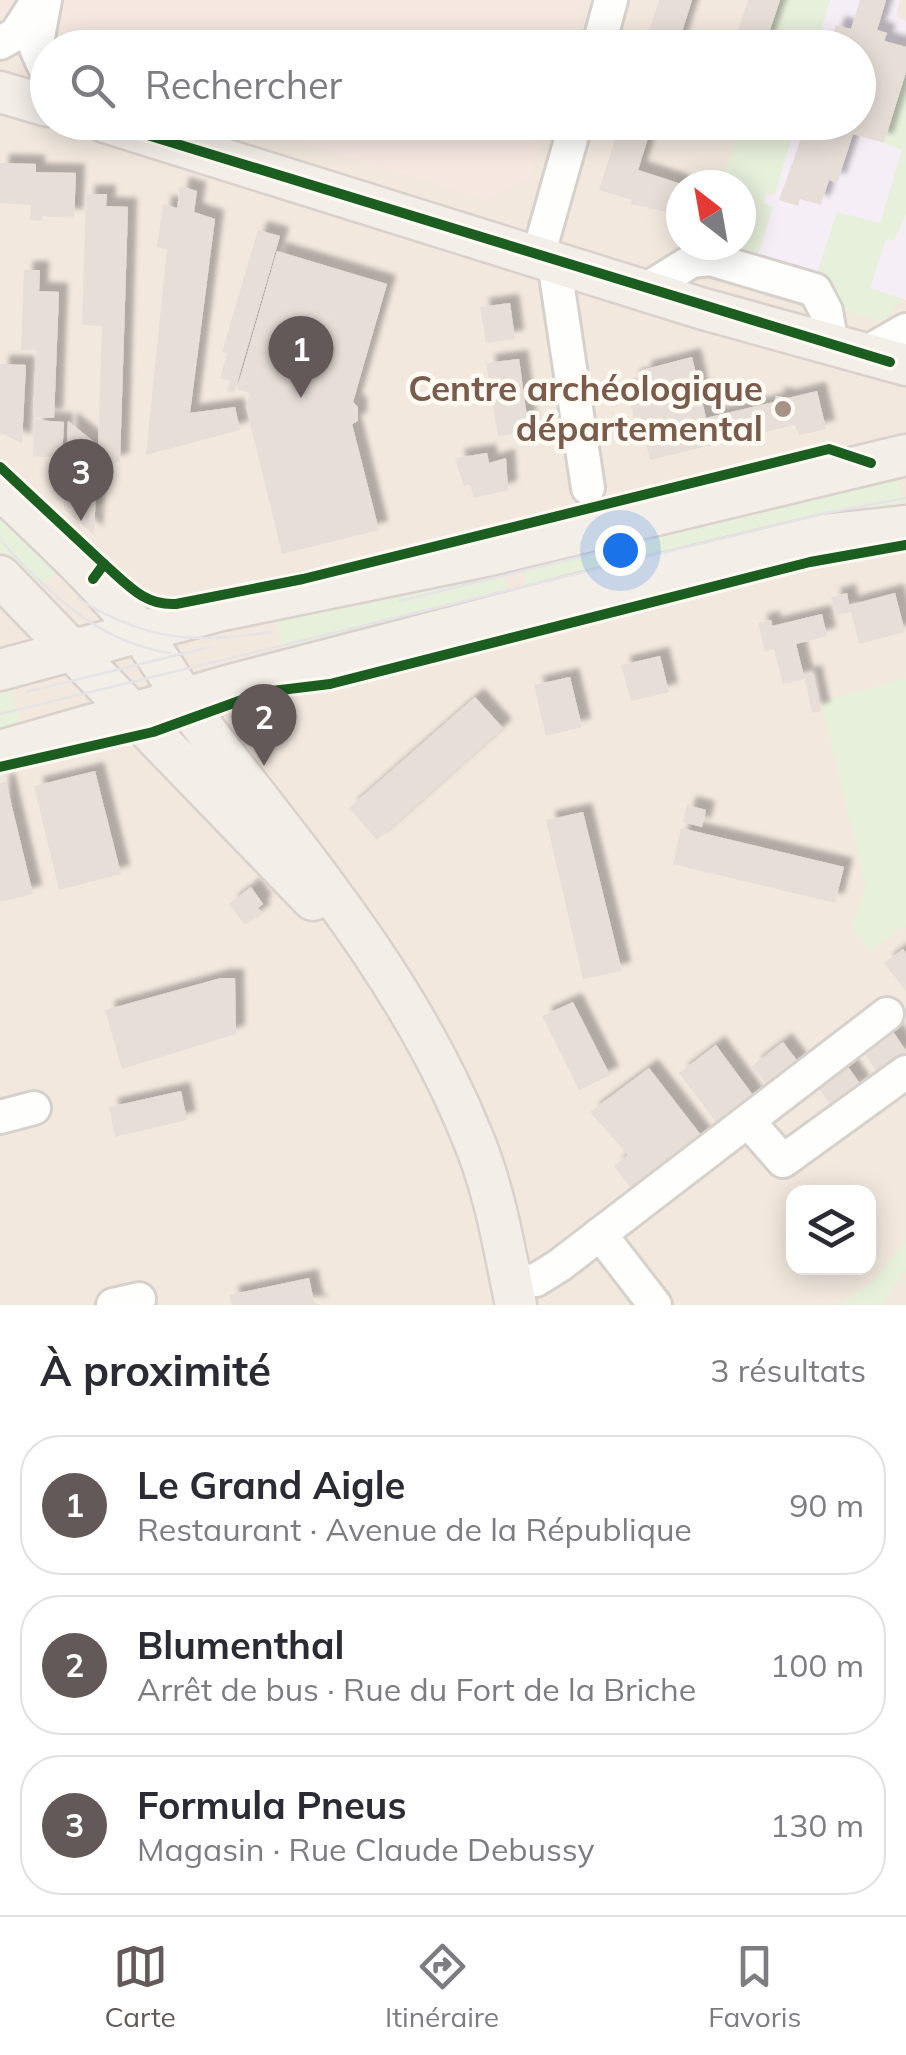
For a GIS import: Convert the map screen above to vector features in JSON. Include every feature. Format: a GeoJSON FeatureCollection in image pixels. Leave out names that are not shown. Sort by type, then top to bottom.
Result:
{"type":"FeatureCollection","features":[{"type":"Feature","properties":{"kind":"main road"},"geometry":{"type":"LineString","coordinates":[[0,92],[30,101]]}},
{"type":"Feature","properties":{"kind":"main road"},"geometry":{"type":"LineString","coordinates":[[165,140],[645,290],[884,355]]}},
{"type":"Feature","properties":{"kind":"main road"},"geometry":{"type":"LineString","coordinates":[[0,670],[238,606],[486,556],[906,455]]}},
{"type":"Feature","properties":{"kind":"main road"},"geometry":{"type":"LineString","coordinates":[[0,488],[94,578],[139,632],[193,712],[309,860],[412,1010],[472,1136],[494,1200],[513,1294]]}},
{"type":"Feature","properties":{"kind":"main road"},"geometry":{"type":"LineString","coordinates":[[0,752],[147,726],[590,592],[825,535],[906,526]]}},
{"type":"Feature","properties":{"kind":"main road"},"geometry":{"type":"LineString","coordinates":[[0,576],[68,651],[147,726],[286,874],[388,973]]}},
{"type":"Feature","properties":{"kind":"street"},"geometry":{"type":"LineString","coordinates":[[0,43],[16,34],[42,0]]}},
{"type":"Feature","properties":{"kind":"street"},"geometry":{"type":"LineString","coordinates":[[38,30],[42,0]]}},
{"type":"Feature","properties":{"kind":"street"},"geometry":{"type":"LineString","coordinates":[[603,30],[611,0]]}},
{"type":"Feature","properties":{"kind":"street"},"geometry":{"type":"LineString","coordinates":[[188,140],[239,162]]}},
{"type":"Feature","properties":{"kind":"street"},"geometry":{"type":"LineString","coordinates":[[572,140],[546,259],[588,488]]}},
{"type":"Feature","properties":{"kind":"street"},"geometry":{"type":"LineString","coordinates":[[513,1294],[560,1264],[888,1014]]}},
{"type":"Feature","properties":{"kind":"street"},"geometry":{"type":"LineString","coordinates":[[748,1121],[783,1162],[906,1072]]}},
{"type":"Feature","properties":{"kind":"street"},"geometry":{"type":"LineString","coordinates":[[0,1117],[34,1108]]}},
{"type":"Feature","properties":{"kind":"street"},"geometry":{"type":"LineString","coordinates":[[600,1234],[655,1305]]}},
{"type":"Feature","properties":{"kind":"shaded area"},"geometry":{"type":"Polygon","coordinates":[[[0,0],[906,0],[906,1305],[0,1305],[0,0]]]}},
{"type":"Feature","properties":{"kind":"shaded area"},"geometry":{"type":"Polygon","coordinates":[[[0,0],[585,0],[575,30],[30,30],[30,63],[0,55],[0,0]]]}},
{"type":"Feature","properties":{"kind":"shaded area"},"geometry":{"type":"Polygon","coordinates":[[[779,0],[900,0],[896,17],[906,21],[906,300],[756,255],[756,170],[726,170],[736,140],[876,140],[876,30],[769,30],[779,0]]]}},
{"type":"Feature","properties":{"kind":"shaded area"},"geometry":{"type":"Polygon","coordinates":[[[292,140],[541,140],[530,176],[486,199],[292,140]]]}},
{"type":"Feature","properties":{"kind":"green space"},"geometry":{"type":"Polygon","coordinates":[[[779,0],[830,0],[821,30],[770,30],[779,0]]]}},
{"type":"Feature","properties":{"kind":"green space"},"geometry":{"type":"Polygon","coordinates":[[[906,72],[906,214],[894,241],[886,239],[870,288],[903,299],[883,322],[838,308],[817,273],[837,212],[880,223],[902,150],[884,143],[906,72]]]}},
{"type":"Feature","properties":{"kind":"green space"},"geometry":{"type":"Polygon","coordinates":[[[736,140],[791,140],[775,195],[766,193],[763,203],[773,207],[758,255],[756,170],[726,170],[736,140]]]}},
{"type":"Feature","properties":{"kind":"green space"},"geometry":{"type":"Polygon","coordinates":[[[896,470],[906,512],[633,570],[625,537],[896,470]]]}},
{"type":"Feature","properties":{"kind":"green space"},"geometry":{"type":"Polygon","coordinates":[[[0,506],[64,567],[31,595],[0,557],[0,506]]]}},
{"type":"Feature","properties":{"kind":"green space"},"geometry":{"type":"Polygon","coordinates":[[[605,542],[613,575],[529,596],[522,563],[605,542]]]}},
{"type":"Feature","properties":{"kind":"green space"},"geometry":{"type":"Polygon","coordinates":[[[502,568],[510,600],[285,656],[274,612],[502,568]]]}},
{"type":"Feature","properties":{"kind":"green space"},"geometry":{"type":"Polygon","coordinates":[[[906,678],[906,925],[870,951],[851,927],[866,888],[821,702],[906,678]]]}},
{"type":"Feature","properties":{"kind":"green space"},"geometry":{"type":"Polygon","coordinates":[[[10,683],[23,736],[0,741],[0,686],[10,683]]]}},
{"type":"Feature","properties":{"kind":"green space"},"geometry":{"type":"Polygon","coordinates":[[[906,1240],[906,1269],[882,1305],[840,1305],[875,1279],[906,1240]]]}},
{"type":"Feature","properties":{"kind":"building"},"geometry":{"type":"Polygon","coordinates":[[[659,0],[692,0],[683,30],[650,30],[659,0]]]}},
{"type":"Feature","properties":{"kind":"building"},"geometry":{"type":"Polygon","coordinates":[[[748,0],[780,0],[770,30],[738,30],[748,0]]]}},
{"type":"Feature","properties":{"kind":"building"},"geometry":{"type":"Polygon","coordinates":[[[860,0],[886,0],[877,30],[887,33],[884,41],[906,47],[906,72],[884,143],[874,140],[876,30],[834,30],[836,25],[851,29],[860,0]]]}},
{"type":"Feature","properties":{"kind":"building"},"geometry":{"type":"Polygon","coordinates":[[[615,140],[647,140],[638,170],[666,179],[666,212],[630,204],[632,200],[599,190],[615,140]]]}},
{"type":"Feature","properties":{"kind":"building"},"geometry":{"type":"Polygon","coordinates":[[[801,140],[851,140],[837,183],[829,180],[821,205],[800,199],[798,206],[779,200],[801,140]]]}},
{"type":"Feature","properties":{"kind":"building"},"geometry":{"type":"Polygon","coordinates":[[[0,163],[36,164],[36,172],[76,173],[74,218],[42,216],[42,221],[30,220],[31,205],[0,203],[0,163]]]}},
{"type":"Feature","properties":{"kind":"building"},"geometry":{"type":"Polygon","coordinates":[[[180,186],[197,191],[194,212],[215,219],[190,413],[235,407],[240,430],[146,455],[167,249],[157,247],[163,204],[177,208],[180,186]]]}},
{"type":"Feature","properties":{"kind":"building"},"geometry":{"type":"Polygon","coordinates":[[[86,194],[107,194],[106,206],[128,207],[120,462],[97,467],[94,535],[64,509],[68,421],[98,445],[102,326],[82,325],[86,194]]]}},
{"type":"Feature","properties":{"kind":"building"},"geometry":{"type":"Polygon","coordinates":[[[258,230],[280,236],[234,393],[227,391],[230,381],[220,378],[227,354],[222,352],[258,230]]]}},
{"type":"Feature","properties":{"kind":"building"},"geometry":{"type":"Polygon","coordinates":[[[277,251],[387,284],[353,402],[358,407],[358,421],[352,424],[379,530],[282,554],[246,406],[250,393],[237,389],[277,251]]]}},
{"type":"Feature","properties":{"kind":"building"},"geometry":{"type":"Polygon","coordinates":[[[24,270],[40,270],[39,291],[59,292],[54,418],[33,417],[36,350],[21,350],[24,270]]]}},
{"type":"Feature","properties":{"kind":"building"},"geometry":{"type":"Polygon","coordinates":[[[510,303],[515,339],[486,343],[480,307],[510,303]]]}},
{"type":"Feature","properties":{"kind":"building","name":"Centre archéologique départemental"},"geometry":{"type":"Polygon","coordinates":[[[692,357],[706,418],[774,402],[776,396],[788,398],[817,391],[826,429],[800,435],[794,425],[650,460],[640,417],[634,418],[628,392],[634,391],[631,378],[643,376],[642,370],[692,357]]]}},
{"type":"Feature","properties":{"kind":"building"},"geometry":{"type":"Polygon","coordinates":[[[519,359],[529,432],[498,436],[486,363],[519,359]]]}},
{"type":"Feature","properties":{"kind":"building"},"geometry":{"type":"Polygon","coordinates":[[[0,364],[26,365],[22,443],[0,433],[0,364]]]}},
{"type":"Feature","properties":{"kind":"building"},"geometry":{"type":"Polygon","coordinates":[[[35,420],[64,422],[62,458],[33,456],[35,420]]]}},
{"type":"Feature","properties":{"kind":"building"},"geometry":{"type":"Polygon","coordinates":[[[487,453],[489,463],[506,458],[508,490],[474,498],[470,484],[464,486],[455,458],[487,453]]]}},
{"type":"Feature","properties":{"kind":"building"},"geometry":{"type":"Polygon","coordinates":[[[847,593],[849,605],[895,593],[905,632],[859,644],[851,612],[836,615],[831,597],[847,593]]]}},
{"type":"Feature","properties":{"kind":"building"},"geometry":{"type":"Polygon","coordinates":[[[822,614],[827,636],[796,644],[804,676],[813,674],[821,711],[812,713],[805,679],[783,684],[774,649],[765,652],[758,623],[771,620],[772,626],[822,614]]]}},
{"type":"Feature","properties":{"kind":"building"},"geometry":{"type":"Polygon","coordinates":[[[660,656],[669,692],[631,701],[621,665],[660,656]]]}},
{"type":"Feature","properties":{"kind":"building"},"geometry":{"type":"Polygon","coordinates":[[[570,677],[582,727],[546,736],[534,685],[570,677]]]}},
{"type":"Feature","properties":{"kind":"building"},"geometry":{"type":"Polygon","coordinates":[[[475,697],[503,728],[377,840],[349,808],[475,697]]]}},
{"type":"Feature","properties":{"kind":"building"},"geometry":{"type":"Polygon","coordinates":[[[95,771],[121,874],[59,890],[34,786],[95,771]]]}},
{"type":"Feature","properties":{"kind":"building"},"geometry":{"type":"Polygon","coordinates":[[[6,782],[33,894],[0,902],[0,783],[6,782]]]}},
{"type":"Feature","properties":{"kind":"building"},"geometry":{"type":"Polygon","coordinates":[[[687,805],[706,810],[702,827],[683,822],[687,805]]]}},
{"type":"Feature","properties":{"kind":"building"},"geometry":{"type":"Polygon","coordinates":[[[583,812],[622,971],[583,979],[546,820],[583,812]]]}},
{"type":"Feature","properties":{"kind":"building"},"geometry":{"type":"Polygon","coordinates":[[[681,828],[844,867],[835,903],[673,864],[681,828]]]}},
{"type":"Feature","properties":{"kind":"building"},"geometry":{"type":"Polygon","coordinates":[[[251,887],[263,904],[258,908],[262,912],[245,925],[229,904],[251,887]]]}},
{"type":"Feature","properties":{"kind":"building"},"geometry":{"type":"Polygon","coordinates":[[[903,949],[906,953],[906,991],[884,963],[903,949]]]}},
{"type":"Feature","properties":{"kind":"building"},"geometry":{"type":"Polygon","coordinates":[[[221,978],[235,978],[236,1034],[122,1069],[105,1010],[221,978]]]}},
{"type":"Feature","properties":{"kind":"building"},"geometry":{"type":"Polygon","coordinates":[[[573,1002],[610,1075],[579,1090],[542,1016],[573,1002]]]}},
{"type":"Feature","properties":{"kind":"building"},"geometry":{"type":"Polygon","coordinates":[[[892,1030],[906,1051],[878,1073],[863,1052],[892,1030]]]}},
{"type":"Feature","properties":{"kind":"building"},"geometry":{"type":"Polygon","coordinates":[[[783,1042],[799,1063],[769,1087],[752,1066],[783,1042]]]}},
{"type":"Feature","properties":{"kind":"building"},"geometry":{"type":"Polygon","coordinates":[[[716,1045],[755,1098],[718,1125],[679,1073],[716,1045]]]}},
{"type":"Feature","properties":{"kind":"building"},"geometry":{"type":"Polygon","coordinates":[[[846,1064],[861,1085],[832,1107],[817,1086],[846,1064]]]}},
{"type":"Feature","properties":{"kind":"building"},"geometry":{"type":"Polygon","coordinates":[[[649,1068],[704,1139],[634,1192],[614,1166],[628,1155],[590,1112],[649,1068]]]}},
{"type":"Feature","properties":{"kind":"building"},"geometry":{"type":"Polygon","coordinates":[[[181,1091],[187,1120],[115,1137],[109,1107],[181,1091]]]}},
{"type":"Feature","properties":{"kind":"building"},"geometry":{"type":"Polygon","coordinates":[[[309,1278],[314,1302],[321,1305],[232,1305],[229,1295],[309,1278]]]}},
{"type":"Feature","properties":{"kind":"tram line"},"geometry":{"type":"LineString","coordinates":[[0,714],[826,513],[906,498]]}},
{"type":"Feature","properties":{"kind":"tram line"},"geometry":{"type":"LineString","coordinates":[[400,601],[652,539]]}},
{"type":"Feature","properties":{"kind":"tram line"},"geometry":{"type":"LineString","coordinates":[[0,540],[56,596],[97,626],[143,647],[170,653]]}},
{"type":"Feature","properties":{"kind":"tram line"},"geometry":{"type":"LineString","coordinates":[[77,598],[125,623],[171,636],[218,638],[272,632]]}},
{"type":"Feature","properties":{"kind":"tram line"},"geometry":{"type":"LineString","coordinates":[[26,692],[210,647]]}},
{"type":"Feature","properties":{"kind":"cycle path"},"geometry":{"type":"LineString","coordinates":[[164,140],[890,362]]}},
{"type":"Feature","properties":{"kind":"cycle path"},"geometry":{"type":"LineString","coordinates":[[104,564],[145,597],[176,604],[303,579],[829,449],[871,463]]}},
{"type":"Feature","properties":{"kind":"cycle path"},"geometry":{"type":"LineString","coordinates":[[0,467],[104,564],[93,579]]}},
{"type":"Feature","properties":{"kind":"cycle path"},"geometry":{"type":"LineString","coordinates":[[0,767],[153,732],[264,692],[330,684],[810,562],[906,545]]}},
{"type":"Feature","properties":{"kind":"place","name":"Le Grand Aigle"},"geometry":{"type":"Point","coordinates":[301,398]}},
{"type":"Feature","properties":{"kind":"place","name":"Centre archéologique départemental"},"geometry":{"type":"Point","coordinates":[783,409]}},
{"type":"Feature","properties":{"kind":"place","name":"Formula Pneus"},"geometry":{"type":"Point","coordinates":[81,521]}},
{"type":"Feature","properties":{"kind":"place","name":"Blumenthal"},"geometry":{"type":"Point","coordinates":[264,766]}}]}
